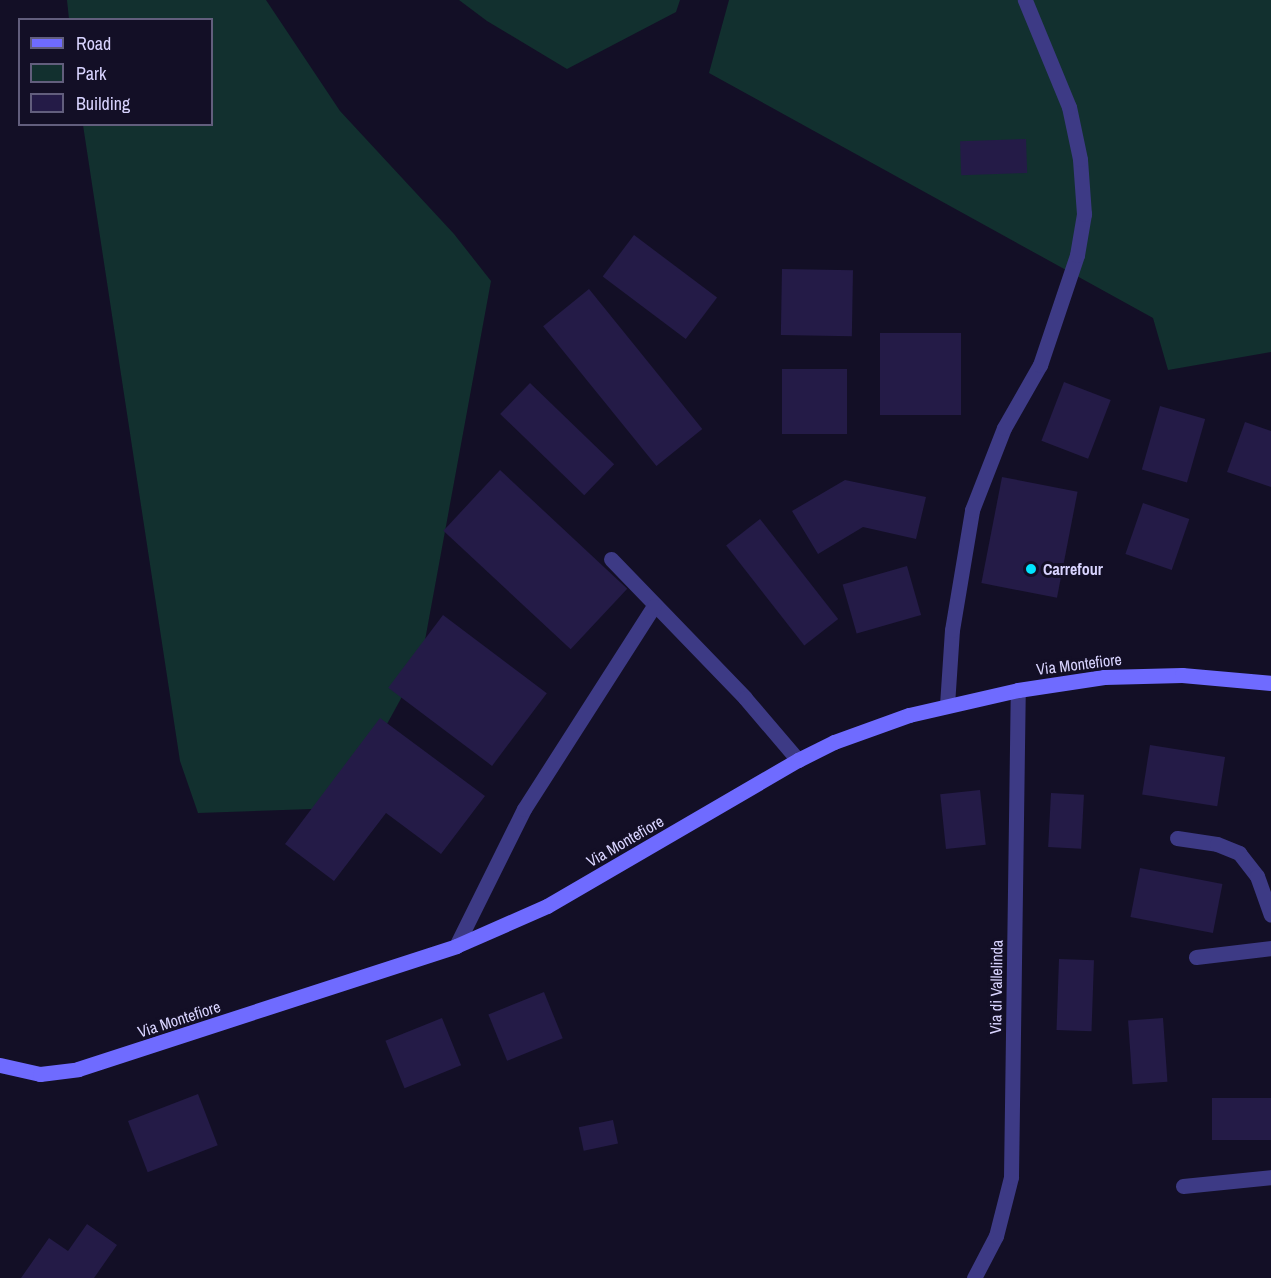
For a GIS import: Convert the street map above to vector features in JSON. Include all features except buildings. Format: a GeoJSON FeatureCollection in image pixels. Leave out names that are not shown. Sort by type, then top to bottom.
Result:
{"type":"FeatureCollection","features":[{"type":"Feature","properties":{"kind":"main road","name":"Via Montefiore"},"geometry":{"type":"LineString","coordinates":[[0,1065],[40,1074],[99,1064],[456,946],[547,906],[798,760],[878,725],[947,705],[1018,690],[1138,675],[1224,677],[1271,683]]}},
{"type":"Feature","properties":{"kind":"street"},"geometry":{"type":"LineString","coordinates":[[947,705],[952,630],[972,510],[1004,428],[1040,365],[1077,255],[1084,214],[1080,159],[1069,107],[1025,0]]}},
{"type":"Feature","properties":{"kind":"street"},"geometry":{"type":"LineString","coordinates":[[611,559],[654,606],[746,698],[798,760]]}},
{"type":"Feature","properties":{"kind":"street"},"geometry":{"type":"LineString","coordinates":[[456,946],[524,808],[654,606]]}},
{"type":"Feature","properties":{"kind":"street","name":"Via di Vallelinda"},"geometry":{"type":"LineString","coordinates":[[974,1278],[1005,1213],[1011,1177],[1018,690]]}},
{"type":"Feature","properties":{"kind":"street"},"geometry":{"type":"LineString","coordinates":[[1177,838],[1217,844],[1246,859],[1257,876],[1271,915]]}},
{"type":"Feature","properties":{"kind":"street"},"geometry":{"type":"LineString","coordinates":[[1196,957],[1271,948]]}},
{"type":"Feature","properties":{"kind":"street"},"geometry":{"type":"LineString","coordinates":[[1183,1186],[1271,1177]]}},
{"type":"Feature","properties":{"kind":"green space"},"geometry":{"type":"Polygon","coordinates":[[[67,0],[266,0],[340,111],[454,234],[491,281],[421,662],[387,724],[312,809],[198,813],[180,761],[83,126],[213,126],[213,18],[69,18],[67,0]]]}},
{"type":"Feature","properties":{"kind":"green space"},"geometry":{"type":"Polygon","coordinates":[[[459,0],[680,0],[676,12],[567,69],[487,21],[459,0]]]}},
{"type":"Feature","properties":{"kind":"green space"},"geometry":{"type":"Polygon","coordinates":[[[729,0],[1271,0],[1271,352],[1168,370],[1153,318],[709,73],[729,0]]]}},
{"type":"Feature","properties":{"kind":"place","name":"Carrefour"},"geometry":{"type":"Point","coordinates":[1031,569]}}]}
